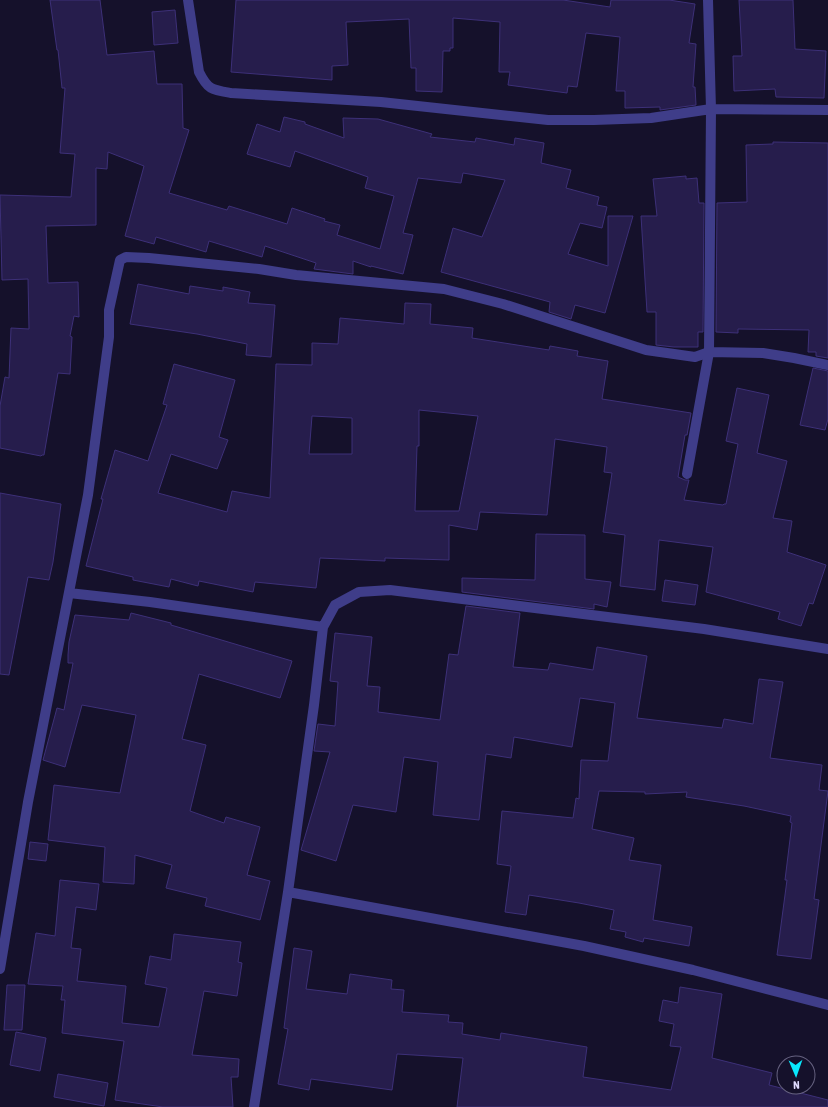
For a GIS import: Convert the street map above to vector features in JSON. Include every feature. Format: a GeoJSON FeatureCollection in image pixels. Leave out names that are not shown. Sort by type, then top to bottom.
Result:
{"type":"FeatureCollection","features":[{"type":"Feature","properties":{"kind":"street"},"geometry":{"type":"LineString","coordinates":[[188,0],[199,72],[204,82],[212,90],[231,93],[381,102],[548,120],[651,118],[711,109],[828,110]]}},
{"type":"Feature","properties":{"kind":"street"},"geometry":{"type":"LineString","coordinates":[[687,474],[709,352],[711,109],[708,0]]}},
{"type":"Feature","properties":{"kind":"street"},"geometry":{"type":"LineString","coordinates":[[0,968],[28,802],[88,495],[109,337],[109,310],[120,260],[126,257],[149,258],[251,268],[296,275],[444,289],[503,304],[646,350],[694,357],[709,352],[763,353],[828,365]]}},
{"type":"Feature","properties":{"kind":"street"},"geometry":{"type":"LineString","coordinates":[[254,1107],[288,892],[314,705],[323,627],[335,605],[359,592],[390,590],[704,629],[828,649]]}},
{"type":"Feature","properties":{"kind":"street"},"geometry":{"type":"LineString","coordinates":[[69,593],[150,602],[323,627]]}},
{"type":"Feature","properties":{"kind":"street"},"geometry":{"type":"LineString","coordinates":[[288,892],[584,946],[694,970],[828,1005]]}},
{"type":"Feature","properties":{"kind":"building"},"geometry":{"type":"Polygon","coordinates":[[[50,0],[100,0],[107,55],[154,51],[157,84],[182,84],[183,128],[189,130],[169,193],[227,210],[229,206],[287,224],[292,208],[325,219],[324,221],[340,225],[337,235],[380,249],[394,196],[365,188],[368,177],[295,151],[290,167],[247,154],[257,124],[280,132],[284,117],[305,122],[305,124],[344,138],[343,118],[378,119],[432,134],[430,137],[475,142],[476,138],[514,145],[515,138],[544,143],[541,163],[571,170],[566,188],[599,197],[597,205],[607,207],[602,228],[580,223],[568,254],[608,266],[608,216],[633,216],[605,313],[575,305],[571,319],[549,312],[550,302],[441,272],[453,228],[482,237],[505,180],[463,173],[461,183],[418,178],[403,233],[413,235],[403,274],[371,267],[353,261],[353,274],[314,269],[316,263],[265,246],[262,257],[209,241],[206,252],[156,237],[154,244],[125,236],[144,166],[108,152],[107,169],[96,168],[96,225],[46,226],[48,283],[78,282],[79,317],[74,316],[70,336],[72,337],[70,374],[58,373],[44,455],[41,456],[0,448],[0,406],[5,377],[9,378],[11,328],[29,329],[28,279],[2,280],[0,195],[71,197],[75,154],[60,153],[65,88],[62,88],[50,0]]]}},
{"type":"Feature","properties":{"kind":"building"},"geometry":{"type":"Polygon","coordinates":[[[236,0],[563,0],[610,7],[611,0],[669,0],[695,4],[689,43],[696,44],[693,87],[695,87],[696,105],[660,110],[660,107],[625,108],[625,91],[616,91],[620,37],[586,33],[577,87],[568,86],[567,93],[508,85],[510,72],[499,72],[500,22],[453,18],[453,48],[450,48],[450,51],[443,51],[442,92],[416,91],[416,68],[411,68],[409,19],[346,22],[348,65],[332,66],[332,80],[231,72],[236,0]]]}},
{"type":"Feature","properties":{"kind":"building"},"geometry":{"type":"Polygon","coordinates":[[[739,0],[793,0],[795,49],[826,51],[824,98],[776,97],[775,89],[734,91],[733,56],[742,56],[739,0]]]}},
{"type":"Feature","properties":{"kind":"building"},"geometry":{"type":"Polygon","coordinates":[[[175,10],[178,43],[154,45],[152,12],[175,10]]]}},
{"type":"Feature","properties":{"kind":"building"},"geometry":{"type":"Polygon","coordinates":[[[773,142],[828,143],[828,358],[816,356],[816,352],[808,352],[809,330],[738,329],[738,333],[716,332],[717,203],[747,202],[746,145],[773,144],[773,142]]]}},
{"type":"Feature","properties":{"kind":"building"},"geometry":{"type":"Polygon","coordinates":[[[686,176],[686,179],[697,178],[699,203],[704,203],[703,332],[698,332],[698,347],[656,345],[656,312],[647,312],[641,216],[657,216],[653,179],[686,176]]]}},
{"type":"Feature","properties":{"kind":"building"},"geometry":{"type":"Polygon","coordinates":[[[138,284],[189,294],[190,286],[223,291],[223,287],[250,292],[248,303],[275,305],[271,357],[246,355],[247,344],[197,334],[130,324],[138,284]]]}},
{"type":"Feature","properties":{"kind":"building"},"geometry":{"type":"Polygon","coordinates":[[[405,303],[431,304],[430,324],[473,328],[472,338],[549,350],[550,346],[578,351],[577,356],[608,361],[602,399],[691,413],[687,435],[685,435],[678,477],[689,480],[684,500],[723,505],[726,504],[738,444],[726,441],[737,388],[769,395],[757,453],[787,461],[773,518],[792,521],[787,552],[826,565],[813,604],[809,603],[801,626],[778,619],[780,612],[706,592],[713,547],[659,540],[655,590],[620,586],[625,535],[603,532],[612,473],[604,472],[607,447],[555,439],[547,515],[480,512],[477,530],[449,525],[449,560],[385,558],[385,561],[320,558],[316,588],[255,582],[253,592],[199,581],[198,586],[171,579],[169,587],[133,580],[133,577],[86,566],[103,499],[101,499],[115,450],[148,461],[167,405],[163,404],[174,364],[235,380],[219,437],[228,440],[217,469],[171,454],[158,493],[227,512],[232,491],[270,498],[276,364],[312,365],[312,343],[338,344],[340,318],[404,324],[405,303]],[[419,410],[419,446],[417,446],[415,511],[459,511],[478,416],[419,410]],[[312,416],[309,454],[352,454],[352,418],[312,416]]]}},
{"type":"Feature","properties":{"kind":"building"},"geometry":{"type":"Polygon","coordinates":[[[813,368],[828,371],[828,419],[825,430],[800,425],[813,368]]]}},
{"type":"Feature","properties":{"kind":"building"},"geometry":{"type":"Polygon","coordinates":[[[0,493],[61,504],[49,580],[28,577],[9,675],[0,674],[0,493]]]}},
{"type":"Feature","properties":{"kind":"building"},"geometry":{"type":"Polygon","coordinates":[[[536,534],[585,535],[585,579],[611,582],[607,607],[594,604],[594,609],[462,592],[462,578],[535,580],[536,534]]]}},
{"type":"Feature","properties":{"kind":"building"},"geometry":{"type":"Polygon","coordinates":[[[665,580],[698,585],[695,605],[662,601],[665,580]]]}},
{"type":"Feature","properties":{"kind":"building"},"geometry":{"type":"Polygon","coordinates":[[[466,606],[520,613],[513,667],[548,670],[550,663],[593,670],[597,647],[647,656],[637,718],[722,728],[724,719],[753,724],[759,679],[783,682],[770,758],[822,765],[819,790],[828,791],[814,899],[819,900],[811,959],[777,955],[787,880],[785,880],[792,823],[790,822],[791,816],[744,806],[686,797],[687,792],[645,794],[645,792],[599,791],[592,829],[634,838],[629,860],[661,865],[653,920],[692,927],[689,946],[644,938],[643,942],[625,937],[626,932],[610,929],[614,910],[579,903],[529,895],[526,915],[505,912],[511,866],[497,864],[502,811],[573,818],[576,798],[579,799],[581,760],[608,761],[615,703],[580,698],[572,747],[514,737],[511,758],[486,754],[479,820],[433,815],[438,762],[404,757],[396,812],[353,805],[336,861],[301,850],[330,752],[314,751],[318,724],[335,726],[338,682],[330,681],[335,633],[372,637],[367,686],[380,687],[378,712],[440,720],[449,654],[458,655],[466,606]]]}},
{"type":"Feature","properties":{"kind":"building"},"geometry":{"type":"Polygon","coordinates":[[[131,613],[171,623],[171,625],[292,661],[280,698],[199,674],[182,739],[206,745],[190,811],[224,823],[226,817],[260,827],[247,875],[270,881],[260,920],[205,906],[207,898],[166,888],[172,865],[135,855],[134,884],[103,882],[105,847],[48,840],[54,785],[120,793],[136,715],[82,705],[65,767],[43,760],[57,708],[64,710],[73,663],[68,663],[68,655],[69,642],[75,615],[129,620],[131,613]]]}},
{"type":"Feature","properties":{"kind":"building"},"geometry":{"type":"Polygon","coordinates":[[[30,842],[48,844],[46,861],[28,859],[30,842]]]}},
{"type":"Feature","properties":{"kind":"building"},"geometry":{"type":"Polygon","coordinates":[[[60,880],[99,884],[96,910],[76,907],[71,948],[81,949],[77,981],[126,986],[122,1023],[159,1027],[167,988],[145,984],[150,956],[171,960],[174,934],[241,942],[238,962],[242,963],[237,996],[204,991],[192,1055],[239,1059],[238,1077],[231,1077],[233,1107],[163,1107],[115,1100],[124,1041],[62,1033],[65,1000],[61,1000],[63,986],[28,984],[36,933],[55,936],[60,880]]]}},
{"type":"Feature","properties":{"kind":"building"},"geometry":{"type":"Polygon","coordinates":[[[294,948],[312,951],[306,989],[347,994],[350,974],[392,980],[391,989],[404,990],[402,1012],[449,1015],[448,1022],[463,1023],[462,1034],[500,1040],[501,1033],[587,1047],[583,1077],[671,1090],[681,1047],[670,1046],[674,1024],[659,1021],[663,1000],[678,1003],[680,987],[722,994],[712,1058],[772,1073],[769,1085],[776,1087],[776,1095],[808,1095],[828,1100],[828,1107],[457,1107],[463,1058],[397,1054],[392,1090],[311,1079],[309,1090],[278,1084],[288,1029],[284,1028],[294,948]]]}},
{"type":"Feature","properties":{"kind":"building"},"geometry":{"type":"Polygon","coordinates":[[[7,985],[25,985],[22,1030],[4,1030],[7,985]]]}},
{"type":"Feature","properties":{"kind":"building"},"geometry":{"type":"Polygon","coordinates":[[[16,1032],[46,1038],[40,1071],[10,1065],[16,1032]]]}},
{"type":"Feature","properties":{"kind":"building"},"geometry":{"type":"Polygon","coordinates":[[[58,1074],[108,1083],[104,1106],[54,1097],[58,1074]]]}}]}
